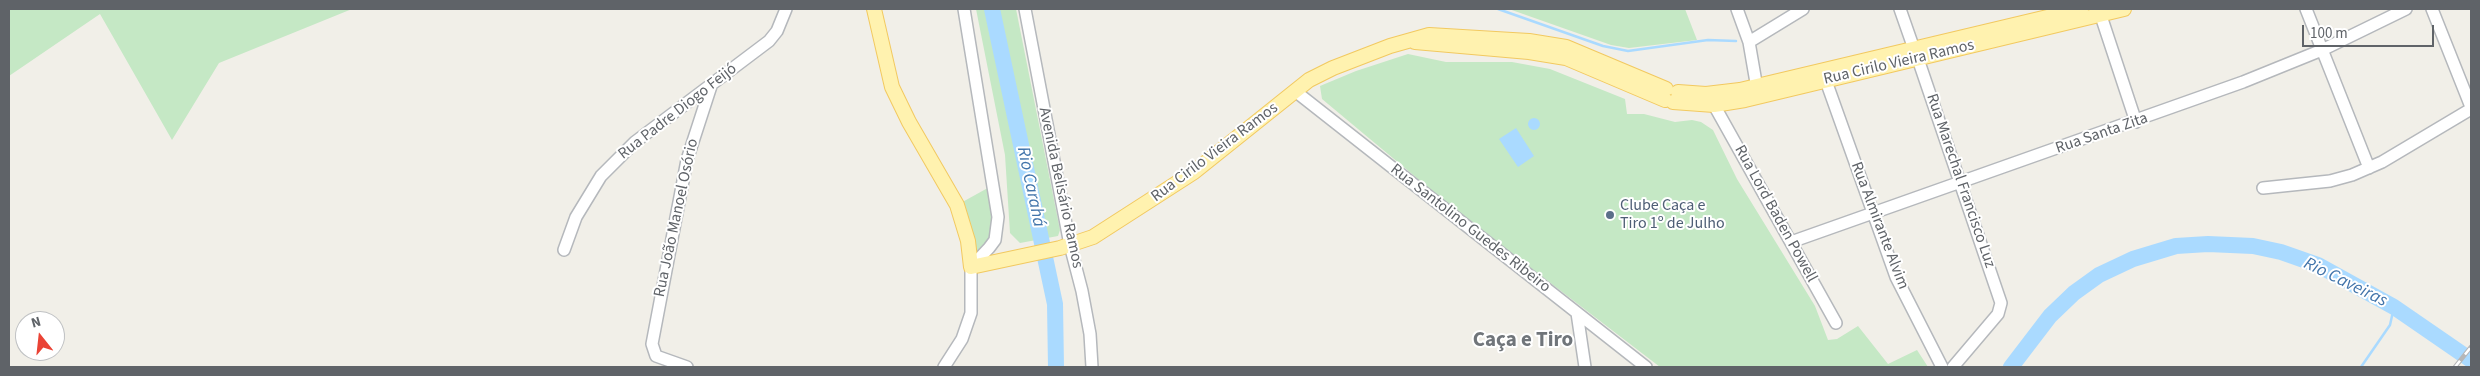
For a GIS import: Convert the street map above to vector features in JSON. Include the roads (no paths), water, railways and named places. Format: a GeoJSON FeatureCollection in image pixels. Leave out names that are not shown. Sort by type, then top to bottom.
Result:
{"type":"FeatureCollection","features":[{"type":"Feature","properties":{"kind":"main road"},"geometry":{"type":"LineString","coordinates":[[874,9],[892,87],[900,107],[957,205],[968,241],[972,266]]}},
{"type":"Feature","properties":{"kind":"main road","name":"Rua Cirilo Vieira Ramos"},"geometry":{"type":"LineString","coordinates":[[1670,96],[1758,92],[1826,81],[1916,54],[2081,9]]}},
{"type":"Feature","properties":{"kind":"main road","name":"Rua Cirilo Vieira Ramos"},"geometry":{"type":"LineString","coordinates":[[972,266],[1065,246],[1102,233],[1173,188],[1309,80],[1333,68],[1405,41],[1529,52],[1566,58],[1670,96],[1714,105],[1758,92],[1916,54],[2101,16],[2124,9]]}},
{"type":"Feature","properties":{"kind":"street","name":"Rua Padre Diogo Feijó"},"geometry":{"type":"LineString","coordinates":[[564,250],[576,218],[601,176],[635,142],[769,41],[777,31],[786,9]]}},
{"type":"Feature","properties":{"kind":"street"},"geometry":{"type":"LineString","coordinates":[[944,367],[962,339],[971,313],[972,266],[995,240],[998,217],[964,9]]}},
{"type":"Feature","properties":{"kind":"street","name":"Avenida Belisário Ramos"},"geometry":{"type":"LineString","coordinates":[[1025,9],[1065,246],[1086,308],[1092,367]]}},
{"type":"Feature","properties":{"kind":"street"},"geometry":{"type":"LineString","coordinates":[[1737,9],[1749,42],[1758,92]]}},
{"type":"Feature","properties":{"kind":"street"},"geometry":{"type":"LineString","coordinates":[[1749,42],[1803,9]]}},
{"type":"Feature","properties":{"kind":"street","name":"Rua Marechal Francisco Luz"},"geometry":{"type":"LineString","coordinates":[[1900,9],[2002,303],[1998,314],[1953,367]]}},
{"type":"Feature","properties":{"kind":"street"},"geometry":{"type":"LineString","coordinates":[[2306,9],[2369,168]]}},
{"type":"Feature","properties":{"kind":"street","name":"Rua Santa Zita"},"geometry":{"type":"LineString","coordinates":[[1791,242],[2136,122],[2244,82],[2322,50],[2406,9]]}},
{"type":"Feature","properties":{"kind":"street"},"geometry":{"type":"LineString","coordinates":[[2263,188],[2330,181],[2369,168],[2471,108],[2432,9]]}},
{"type":"Feature","properties":{"kind":"street"},"geometry":{"type":"LineString","coordinates":[[2101,16],[2136,122]]}},
{"type":"Feature","properties":{"kind":"street","name":"Rua Almirante Alvim"},"geometry":{"type":"LineString","coordinates":[[1826,81],[1896,277],[1942,367]]}},
{"type":"Feature","properties":{"kind":"street","name":"Rua João Manoel Osório"},"geometry":{"type":"LineString","coordinates":[[686,367],[659,358],[653,352],[652,344],[687,160],[711,86]]}},
{"type":"Feature","properties":{"kind":"street","name":"Rua Santolino Guedes Ribeiro"},"geometry":{"type":"LineString","coordinates":[[1295,91],[1646,367]]}},
{"type":"Feature","properties":{"kind":"street","name":"Rua Lord Baden Powell"},"geometry":{"type":"LineString","coordinates":[[1714,105],[1836,323]]}},
{"type":"Feature","properties":{"kind":"street"},"geometry":{"type":"LineString","coordinates":[[1576,313],[1585,367]]}},
{"type":"Feature","properties":{"kind":"water"},"geometry":{"type":"Polygon","coordinates":[[[1536,118],[1539,119],[1539,129],[1532,130],[1529,129],[1528,122],[1529,119],[1536,118]]]}},
{"type":"Feature","properties":{"kind":"water"},"geometry":{"type":"Polygon","coordinates":[[[1516,128],[1534,156],[1518,167],[1499,139],[1516,128]]]}},
{"type":"Feature","properties":{"kind":"waterway","name":"Rio Carahá"},"geometry":{"type":"LineString","coordinates":[[992,9],[1055,304],[1056,367]]}},
{"type":"Feature","properties":{"kind":"waterway"},"geometry":{"type":"LineString","coordinates":[[1498,9],[1603,46],[1628,51],[1708,40],[1736,41]]}},
{"type":"Feature","properties":{"kind":"waterway","name":"Rio Caveiras"},"geometry":{"type":"LineString","coordinates":[[2011,367],[2050,316],[2074,293],[2099,275],[2133,259],[2176,246],[2208,244],[2253,246],[2281,252],[2318,265],[2394,307],[2471,360]]}},
{"type":"Feature","properties":{"kind":"waterway"},"geometry":{"type":"LineString","coordinates":[[2361,367],[2390,325],[2394,307]]}},
{"type":"Feature","properties":{"kind":"railway"},"geometry":{"type":"LineString","coordinates":[[2455,367],[2471,347]]}},
{"type":"Feature","properties":{"kind":"place","name":"Clube Caça e Tiro 1º de Julho"},"geometry":{"type":"Point","coordinates":[1610,215]}},
{"type":"Feature","properties":{"kind":"district","name":"Caça e Tiro"},"geometry":{"type":"Point","coordinates":[1523,341]}}]}
